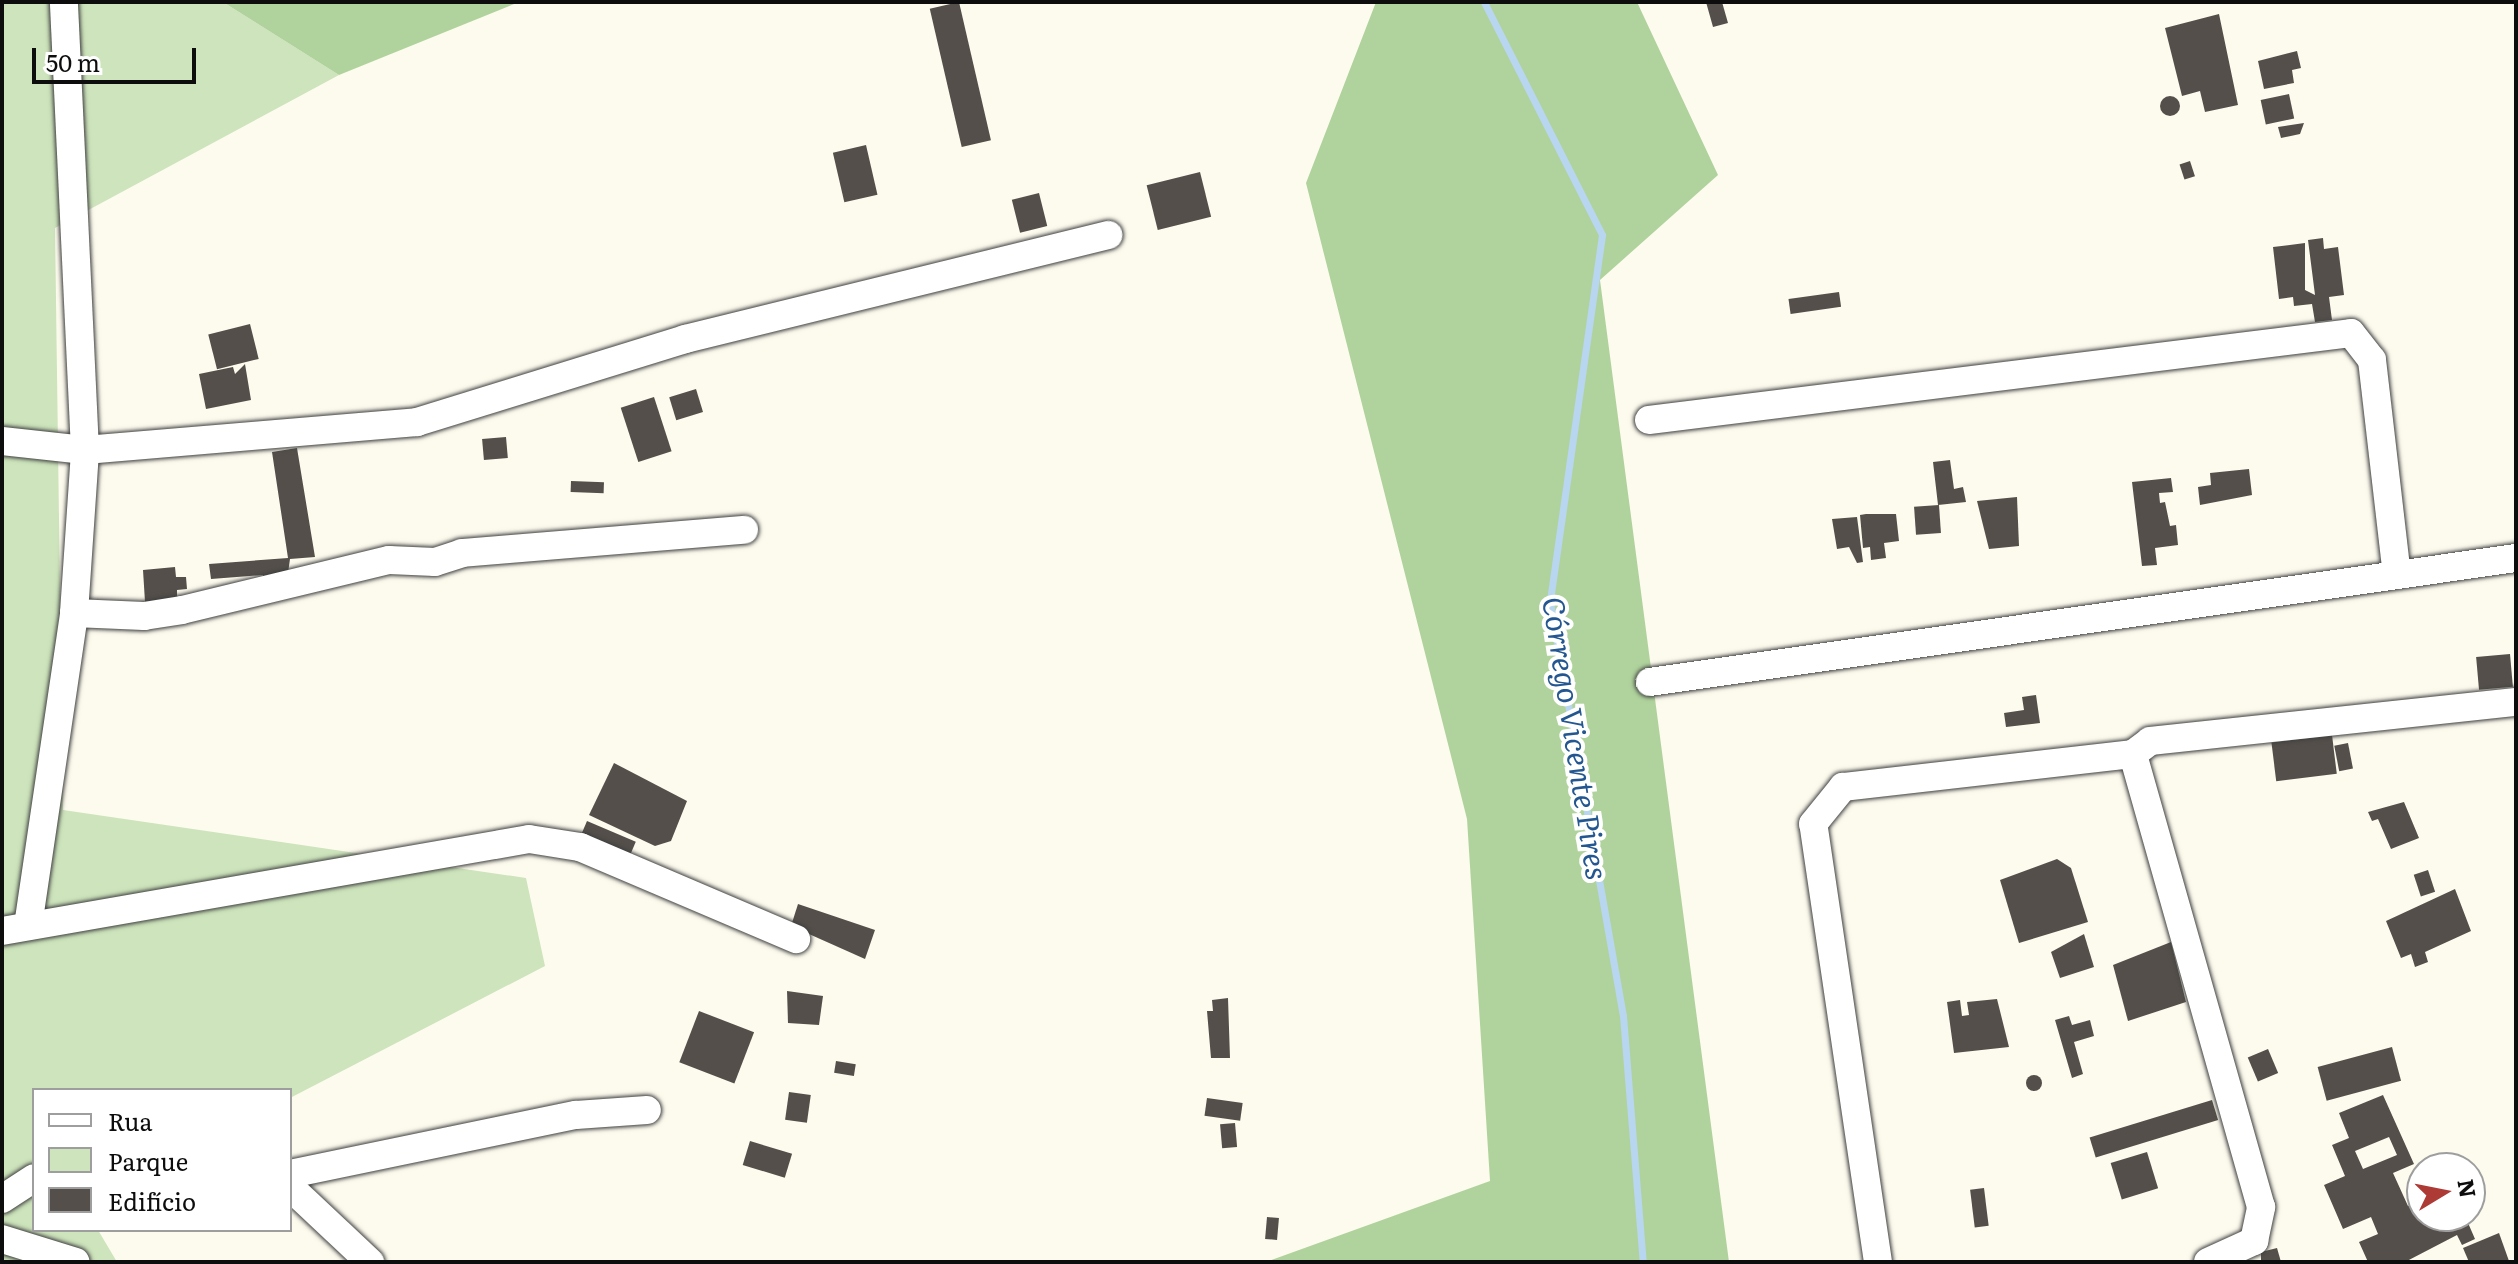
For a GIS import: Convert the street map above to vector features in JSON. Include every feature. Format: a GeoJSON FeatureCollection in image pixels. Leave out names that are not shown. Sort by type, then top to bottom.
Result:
{"type":"FeatureCollection","features":[{"type":"Feature","properties":{"kind":"street"},"geometry":{"type":"LineString","coordinates":[[64,2],[85,450],[74,613],[15,929],[529,839],[580,847],[796,939]]}},
{"type":"Feature","properties":{"kind":"street"},"geometry":{"type":"LineString","coordinates":[[2,441],[85,450],[417,422],[685,339],[1108,235]]}},
{"type":"Feature","properties":{"kind":"street"},"geometry":{"type":"LineString","coordinates":[[1649,420],[2351,333],[2372,360],[2397,575]]}},
{"type":"Feature","properties":{"kind":"street"},"geometry":{"type":"LineString","coordinates":[[74,613],[144,616],[182,610],[389,560],[435,562],[462,553],[744,530]]}},
{"type":"Feature","properties":{"kind":"street"},"geometry":{"type":"LineString","coordinates":[[1650,682],[2516,558]]}},
{"type":"Feature","properties":{"kind":"street"},"geometry":{"type":"LineString","coordinates":[[1878,1262],[1813,824],[1843,787],[2133,754],[2150,741],[2516,702]]}},
{"type":"Feature","properties":{"kind":"street"},"geometry":{"type":"LineString","coordinates":[[2133,754],[2261,1207],[2254,1241],[2208,1262]]}},
{"type":"Feature","properties":{"kind":"street"},"geometry":{"type":"LineString","coordinates":[[292,1174],[576,1115],[647,1110]]}},
{"type":"Feature","properties":{"kind":"street"},"geometry":{"type":"LineString","coordinates":[[2,1199],[32,1179]]}},
{"type":"Feature","properties":{"kind":"street"},"geometry":{"type":"LineString","coordinates":[[292,1189],[370,1262]]}},
{"type":"Feature","properties":{"kind":"street"},"geometry":{"type":"LineString","coordinates":[[2,1239],[76,1262]]}},
{"type":"Feature","properties":{"kind":"green space"},"geometry":{"type":"Polygon","coordinates":[[[2,2],[223,2],[339,75],[55,228],[63,810],[526,878],[545,966],[292,1097],[292,1088],[32,1088],[32,1232],[99,1232],[117,1262],[2,1262],[2,2]]]}},
{"type":"Feature","properties":{"kind":"green space"},"geometry":{"type":"Polygon","coordinates":[[[223,2],[519,2],[339,75],[223,2]]]}},
{"type":"Feature","properties":{"kind":"green space"},"geometry":{"type":"Polygon","coordinates":[[[1376,2],[1637,2],[1718,175],[1600,280],[1729,1262],[1266,1262],[1490,1181],[1467,819],[1306,183],[1376,2]]]}},
{"type":"Feature","properties":{"kind":"building"},"geometry":{"type":"Polygon","coordinates":[[[959,2],[991,140],[962,147],[930,9],[959,2]]]}},
{"type":"Feature","properties":{"kind":"building"},"geometry":{"type":"Polygon","coordinates":[[[1706,2],[1722,2],[1728,23],[1713,27],[1706,2]]]}},
{"type":"Feature","properties":{"kind":"building"},"geometry":{"type":"Polygon","coordinates":[[[2219,14],[2238,105],[2205,112],[2200,91],[2182,96],[2165,28],[2219,14]]]}},
{"type":"Feature","properties":{"kind":"building"},"geometry":{"type":"Polygon","coordinates":[[[2297,51],[2301,68],[2292,70],[2294,83],[2264,89],[2258,61],[2297,51]]]}},
{"type":"Feature","properties":{"kind":"building"},"geometry":{"type":"Polygon","coordinates":[[[2289,94],[2294,118],[2266,124],[2261,100],[2289,94]]]}},
{"type":"Feature","properties":{"kind":"building"},"geometry":{"type":"Polygon","coordinates":[[[2170,96],[2177,99],[2180,106],[2177,113],[2170,116],[2163,113],[2160,106],[2163,99],[2170,96]]]}},
{"type":"Feature","properties":{"kind":"building"},"geometry":{"type":"Polygon","coordinates":[[[2304,123],[2300,134],[2281,138],[2278,127],[2304,123]]]}},
{"type":"Feature","properties":{"kind":"building"},"geometry":{"type":"Polygon","coordinates":[[[866,145],[877,195],[844,202],[833,153],[866,145]]]}},
{"type":"Feature","properties":{"kind":"building"},"geometry":{"type":"Polygon","coordinates":[[[2190,161],[2195,176],[2184,180],[2180,164],[2190,161]]]}},
{"type":"Feature","properties":{"kind":"building"},"geometry":{"type":"Polygon","coordinates":[[[1200,172],[1211,217],[1158,230],[1147,185],[1200,172]]]}},
{"type":"Feature","properties":{"kind":"building"},"geometry":{"type":"Polygon","coordinates":[[[1039,193],[1047,226],[1020,233],[1012,200],[1039,193]]]}},
{"type":"Feature","properties":{"kind":"building"},"geometry":{"type":"Polygon","coordinates":[[[2323,238],[2324,249],[2338,247],[2344,295],[2329,297],[2332,320],[2315,322],[2312,304],[2294,306],[2293,297],[2279,299],[2273,247],[2305,243],[2305,290],[2315,295],[2308,240],[2323,238]]]}},
{"type":"Feature","properties":{"kind":"building"},"geometry":{"type":"Polygon","coordinates":[[[1839,292],[1841,307],[1791,314],[1788,299],[1839,292]]]}},
{"type":"Feature","properties":{"kind":"building"},"geometry":{"type":"Polygon","coordinates":[[[250,324],[259,359],[217,369],[208,334],[250,324]]]}},
{"type":"Feature","properties":{"kind":"building"},"geometry":{"type":"Polygon","coordinates":[[[245,364],[251,400],[206,409],[199,374],[233,367],[235,374],[245,364]]]}},
{"type":"Feature","properties":{"kind":"building"},"geometry":{"type":"Polygon","coordinates":[[[696,389],[703,412],[676,420],[669,397],[696,389]]]}},
{"type":"Feature","properties":{"kind":"building"},"geometry":{"type":"Polygon","coordinates":[[[654,397],[672,451],[638,462],[621,408],[654,397]]]}},
{"type":"Feature","properties":{"kind":"building"},"geometry":{"type":"Polygon","coordinates":[[[506,437],[508,458],[484,460],[482,439],[506,437]]]}},
{"type":"Feature","properties":{"kind":"building"},"geometry":{"type":"Polygon","coordinates":[[[297,448],[315,557],[290,559],[287,580],[263,581],[263,575],[211,579],[209,564],[288,558],[272,452],[297,448]]]}},
{"type":"Feature","properties":{"kind":"building"},"geometry":{"type":"Polygon","coordinates":[[[1950,460],[1954,489],[1963,487],[1966,502],[1938,505],[1933,462],[1950,460]]]}},
{"type":"Feature","properties":{"kind":"building"},"geometry":{"type":"Polygon","coordinates":[[[2249,469],[2252,495],[2200,505],[2198,487],[2211,485],[2210,473],[2249,469]]]}},
{"type":"Feature","properties":{"kind":"building"},"geometry":{"type":"Polygon","coordinates":[[[2171,478],[2173,492],[2159,493],[2160,503],[2165,502],[2170,526],[2176,525],[2178,545],[2155,548],[2157,565],[2142,566],[2132,482],[2171,478]]]}},
{"type":"Feature","properties":{"kind":"building"},"geometry":{"type":"Polygon","coordinates":[[[571,481],[604,482],[604,493],[571,492],[571,481]]]}},
{"type":"Feature","properties":{"kind":"building"},"geometry":{"type":"Polygon","coordinates":[[[2017,497],[2019,546],[1989,549],[1977,501],[2017,497]]]}},
{"type":"Feature","properties":{"kind":"building"},"geometry":{"type":"Polygon","coordinates":[[[1939,505],[1941,533],[1916,535],[1914,507],[1939,505]]]}},
{"type":"Feature","properties":{"kind":"building"},"geometry":{"type":"Polygon","coordinates":[[[1896,514],[1899,541],[1884,543],[1886,558],[1871,560],[1870,547],[1863,548],[1860,515],[1896,514]]]}},
{"type":"Feature","properties":{"kind":"building"},"geometry":{"type":"Polygon","coordinates":[[[1857,517],[1863,562],[1857,563],[1849,547],[1837,549],[1832,519],[1857,517]]]}},
{"type":"Feature","properties":{"kind":"building"},"geometry":{"type":"Polygon","coordinates":[[[175,567],[176,577],[186,577],[187,589],[177,590],[177,600],[145,602],[143,570],[175,567]]]}},
{"type":"Feature","properties":{"kind":"building"},"geometry":{"type":"Polygon","coordinates":[[[2510,654],[2513,687],[2479,690],[2476,657],[2510,654]]]}},
{"type":"Feature","properties":{"kind":"building"},"geometry":{"type":"Polygon","coordinates":[[[2036,695],[2040,723],[2006,727],[2004,713],[2024,710],[2022,697],[2036,695]]]}},
{"type":"Feature","properties":{"kind":"building"},"geometry":{"type":"Polygon","coordinates":[[[2332,735],[2337,774],[2276,781],[2271,742],[2332,735]]]}},
{"type":"Feature","properties":{"kind":"building"},"geometry":{"type":"Polygon","coordinates":[[[2348,743],[2353,769],[2339,771],[2334,746],[2348,743]]]}},
{"type":"Feature","properties":{"kind":"building"},"geometry":{"type":"Polygon","coordinates":[[[614,763],[687,801],[671,841],[655,846],[589,815],[614,763]]]}},
{"type":"Feature","properties":{"kind":"building"},"geometry":{"type":"Polygon","coordinates":[[[2404,802],[2419,838],[2391,849],[2378,819],[2372,821],[2368,812],[2404,802]]]}},
{"type":"Feature","properties":{"kind":"building"},"geometry":{"type":"Polygon","coordinates":[[[587,821],[636,842],[627,862],[578,841],[587,821]]]}},
{"type":"Feature","properties":{"kind":"building"},"geometry":{"type":"Polygon","coordinates":[[[2057,859],[2071,868],[2088,922],[2019,943],[2000,880],[2057,859]]]}},
{"type":"Feature","properties":{"kind":"building"},"geometry":{"type":"Polygon","coordinates":[[[2428,870],[2435,892],[2421,897],[2414,875],[2428,870]]]}},
{"type":"Feature","properties":{"kind":"building"},"geometry":{"type":"Polygon","coordinates":[[[2455,889],[2471,931],[2425,952],[2428,962],[2415,967],[2411,954],[2401,958],[2386,921],[2455,889]]]}},
{"type":"Feature","properties":{"kind":"building"},"geometry":{"type":"Polygon","coordinates":[[[798,904],[875,930],[865,959],[791,926],[798,904]]]}},
{"type":"Feature","properties":{"kind":"building"},"geometry":{"type":"Polygon","coordinates":[[[2084,934],[2094,967],[2060,978],[2051,952],[2084,934]]]}},
{"type":"Feature","properties":{"kind":"building"},"geometry":{"type":"Polygon","coordinates":[[[2171,942],[2186,1002],[2128,1021],[2113,965],[2171,942]]]}},
{"type":"Feature","properties":{"kind":"building"},"geometry":{"type":"Polygon","coordinates":[[[787,991],[823,996],[819,1025],[788,1023],[787,991]]]}},
{"type":"Feature","properties":{"kind":"building"},"geometry":{"type":"Polygon","coordinates":[[[1228,998],[1230,1058],[1211,1058],[1207,1011],[1213,1011],[1212,1000],[1228,998]]]}},
{"type":"Feature","properties":{"kind":"building"},"geometry":{"type":"Polygon","coordinates":[[[1997,999],[2009,1047],[1954,1053],[1947,1002],[1960,1000],[1962,1016],[1969,1015],[1967,1002],[1997,999]]]}},
{"type":"Feature","properties":{"kind":"building"},"geometry":{"type":"Polygon","coordinates":[[[699,1011],[754,1032],[734,1083],[679,1062],[699,1011]]]}},
{"type":"Feature","properties":{"kind":"building"},"geometry":{"type":"Polygon","coordinates":[[[2069,1016],[2072,1025],[2090,1020],[2094,1036],[2074,1042],[2083,1074],[2072,1078],[2055,1020],[2069,1016]]]}},
{"type":"Feature","properties":{"kind":"building"},"geometry":{"type":"Polygon","coordinates":[[[2392,1047],[2401,1081],[2327,1101],[2318,1067],[2392,1047]]]}},
{"type":"Feature","properties":{"kind":"building"},"geometry":{"type":"Polygon","coordinates":[[[2268,1049],[2278,1073],[2258,1082],[2248,1058],[2268,1049]]]}},
{"type":"Feature","properties":{"kind":"building"},"geometry":{"type":"Polygon","coordinates":[[[836,1061],[856,1064],[854,1076],[834,1073],[836,1061]]]}},
{"type":"Feature","properties":{"kind":"building"},"geometry":{"type":"Polygon","coordinates":[[[2034,1075],[2040,1077],[2040,1089],[2034,1091],[2028,1089],[2026,1083],[2028,1077],[2034,1075]]]}},
{"type":"Feature","properties":{"kind":"building"},"geometry":{"type":"Polygon","coordinates":[[[789,1092],[811,1095],[807,1123],[785,1120],[789,1092]]]}},
{"type":"Feature","properties":{"kind":"building"},"geometry":{"type":"Polygon","coordinates":[[[2383,1095],[2409,1152],[2406,1152],[2406,1167],[2393,1173],[2406,1202],[2406,1232],[2472,1232],[2475,1239],[2462,1245],[2457,1235],[2405,1262],[2368,1262],[2359,1242],[2378,1234],[2371,1217],[2343,1229],[2324,1185],[2345,1176],[2332,1145],[2349,1138],[2339,1113],[2383,1095]],[[2389,1137],[2355,1151],[2363,1169],[2397,1155],[2389,1137]]]}},
{"type":"Feature","properties":{"kind":"building"},"geometry":{"type":"Polygon","coordinates":[[[1207,1098],[1243,1103],[1240,1121],[1204,1116],[1207,1098]]]}},
{"type":"Feature","properties":{"kind":"building"},"geometry":{"type":"Polygon","coordinates":[[[2212,1100],[2218,1120],[2096,1158],[2090,1137],[2212,1100]]]}},
{"type":"Feature","properties":{"kind":"building"},"geometry":{"type":"Polygon","coordinates":[[[1235,1123],[1237,1147],[1222,1148],[1220,1124],[1235,1123]]]}},
{"type":"Feature","properties":{"kind":"building"},"geometry":{"type":"Polygon","coordinates":[[[750,1141],[792,1154],[785,1178],[743,1165],[750,1141]]]}},
{"type":"Feature","properties":{"kind":"building"},"geometry":{"type":"Polygon","coordinates":[[[2147,1152],[2158,1188],[2122,1199],[2111,1163],[2147,1152]]]}},
{"type":"Feature","properties":{"kind":"building"},"geometry":{"type":"Polygon","coordinates":[[[1984,1188],[1989,1226],[1975,1227],[1970,1190],[1984,1188]]]}},
{"type":"Feature","properties":{"kind":"building"},"geometry":{"type":"Polygon","coordinates":[[[1267,1217],[1279,1218],[1277,1240],[1265,1239],[1267,1217]]]}},
{"type":"Feature","properties":{"kind":"building"},"geometry":{"type":"Polygon","coordinates":[[[2499,1233],[2509,1261],[2469,1262],[2463,1248],[2499,1233]]]}},
{"type":"Feature","properties":{"kind":"building"},"geometry":{"type":"Polygon","coordinates":[[[2277,1248],[2281,1262],[2261,1262],[2261,1252],[2277,1248]]]}},
{"type":"Feature","properties":{"kind":"waterway","name":"Córrego Vicente Pires"},"geometry":{"type":"LineString","coordinates":[[1484,2],[1602,235],[1550,602],[1623,1016],[1643,1262]]}}]}
